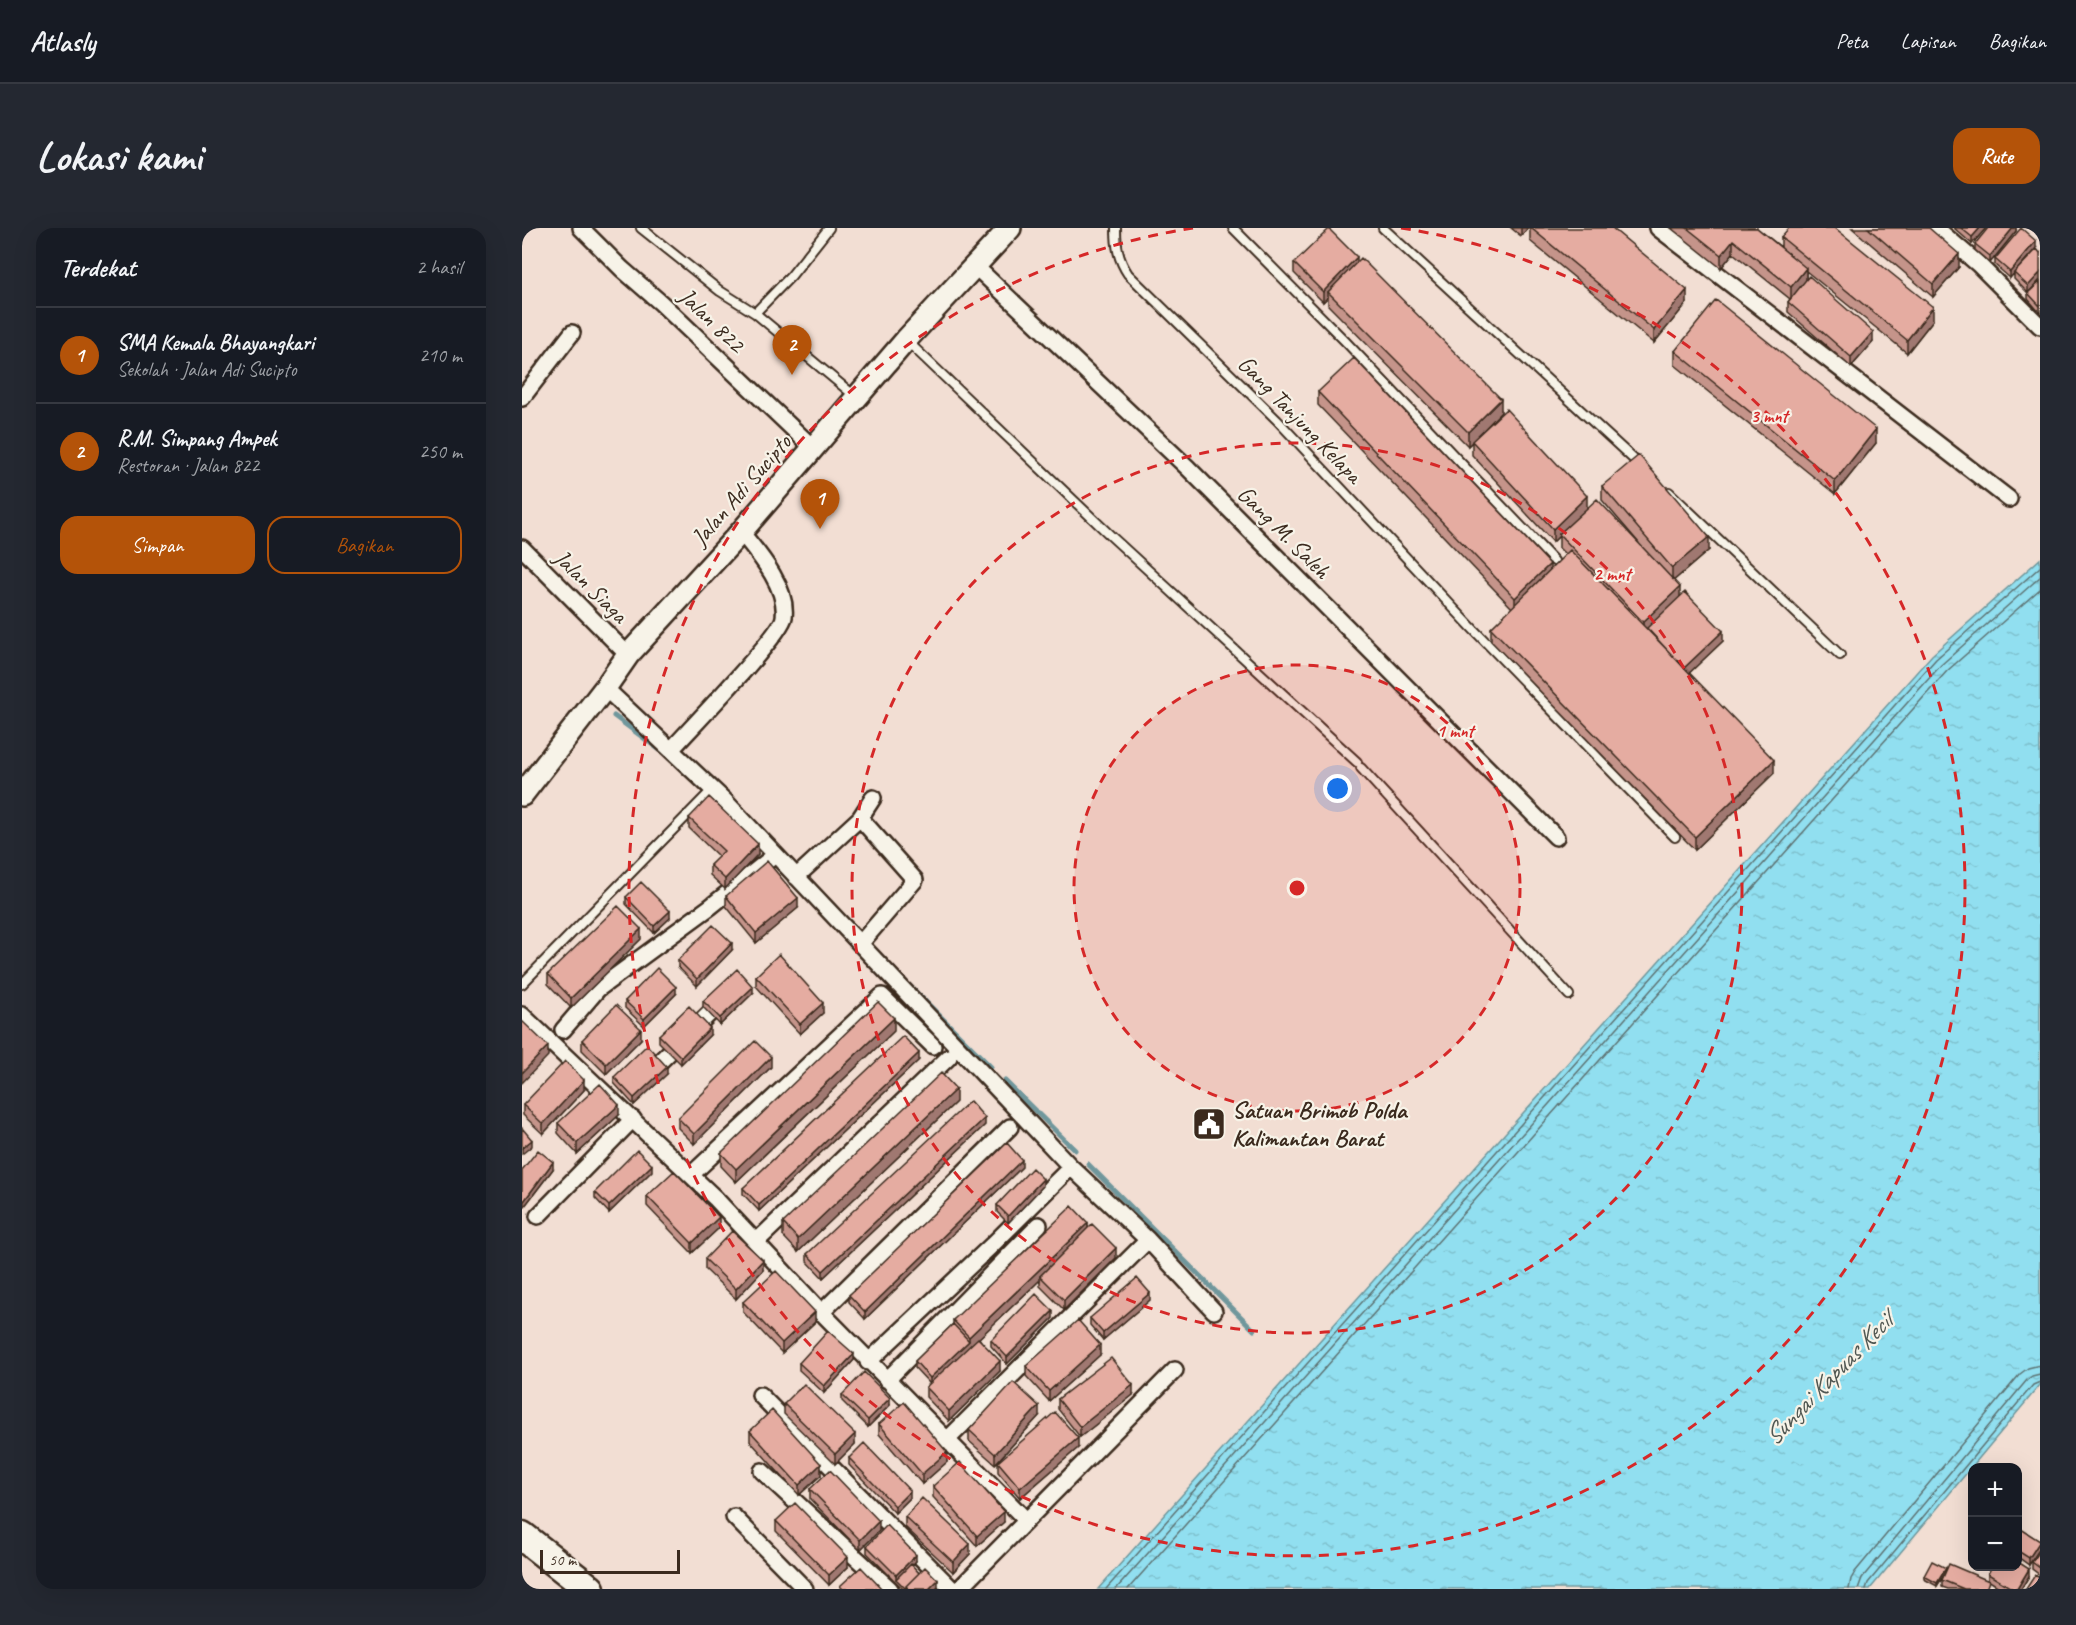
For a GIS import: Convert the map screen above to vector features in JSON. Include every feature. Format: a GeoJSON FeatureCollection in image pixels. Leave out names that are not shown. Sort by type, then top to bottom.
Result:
{"type":"FeatureCollection","features":[{"type":"Feature","properties":{"kind":"highway"},"geometry":{"type":"LineString","coordinates":[[522,1536],[590,1589]]}},
{"type":"Feature","properties":{"kind":"main road","name":"Jalan Adi Sucipto"},"geometry":{"type":"LineString","coordinates":[[522,795],[628,655],[741,532],[812,447],[1006,230]]}},
{"type":"Feature","properties":{"kind":"street","name":"Jalan 822"},"geometry":{"type":"LineString","coordinates":[[580,228],[812,447]]}},
{"type":"Feature","properties":{"kind":"street"},"geometry":{"type":"LineString","coordinates":[[1658,228],[2009,499]]}},
{"type":"Feature","properties":{"kind":"street"},"geometry":{"type":"LineString","coordinates":[[1935,228],[1978,264],[2040,326]]}},
{"type":"Feature","properties":{"kind":"street","name":"Gang M. Saleh"},"geometry":{"type":"LineString","coordinates":[[975,266],[1188,468],[1556,837]]}},
{"type":"Feature","properties":{"kind":"street"},"geometry":{"type":"LineString","coordinates":[[522,398],[572,333]]}},
{"type":"Feature","properties":{"kind":"street"},"geometry":{"type":"LineString","coordinates":[[671,750],[748,665],[784,620],[782,597],[768,566],[741,532]]}},
{"type":"Feature","properties":{"kind":"street","name":"Jalan Siaga"},"geometry":{"type":"LineString","coordinates":[[522,548],[628,655]]}},
{"type":"Feature","properties":{"kind":"street"},"geometry":{"type":"LineString","coordinates":[[605,688],[713,789],[1071,1167],[1148,1240],[1214,1311]]}},
{"type":"Feature","properties":{"kind":"street"},"geometry":{"type":"LineString","coordinates":[[796,877],[860,818],[873,798]]}},
{"type":"Feature","properties":{"kind":"street"},"geometry":{"type":"LineString","coordinates":[[860,818],[915,879],[860,944]]}},
{"type":"Feature","properties":{"kind":"street"},"geometry":{"type":"LineString","coordinates":[[564,1030],[598,989],[710,907],[775,855]]}},
{"type":"Feature","properties":{"kind":"street"},"geometry":{"type":"LineString","coordinates":[[691,1175],[882,996],[933,1046]]}},
{"type":"Feature","properties":{"kind":"street"},"geometry":{"type":"LineString","coordinates":[[625,1095],[714,1009]]}},
{"type":"Feature","properties":{"kind":"street"},"geometry":{"type":"LineString","coordinates":[[522,1015],[625,1095],[633,1119],[756,1242],[868,1362],[1026,1520]]}},
{"type":"Feature","properties":{"kind":"street"},"geometry":{"type":"LineString","coordinates":[[756,1242],[949,1057]]}},
{"type":"Feature","properties":{"kind":"street"},"geometry":{"type":"LineString","coordinates":[[538,1216],[633,1119]]}},
{"type":"Feature","properties":{"kind":"street"},"geometry":{"type":"LineString","coordinates":[[821,1313],[1010,1127]]}},
{"type":"Feature","properties":{"kind":"street"},"geometry":{"type":"LineString","coordinates":[[868,1362],[1071,1167]]}},
{"type":"Feature","properties":{"kind":"street"},"geometry":{"type":"LineString","coordinates":[[887,1380],[1039,1225]]}},
{"type":"Feature","properties":{"kind":"street"},"geometry":{"type":"LineString","coordinates":[[946,1441],[1148,1240]]}},
{"type":"Feature","properties":{"kind":"street"},"geometry":{"type":"LineString","coordinates":[[958,1589],[1174,1370]]}},
{"type":"Feature","properties":{"kind":"street"},"geometry":{"type":"LineString","coordinates":[[760,1395],[952,1589]]}},
{"type":"Feature","properties":{"kind":"street"},"geometry":{"type":"LineString","coordinates":[[762,1471],[890,1589]]}},
{"type":"Feature","properties":{"kind":"street"},"geometry":{"type":"LineString","coordinates":[[734,1517],[805,1589]]}},
{"type":"Feature","properties":{"kind":"lane"},"geometry":{"type":"LineString","coordinates":[[640,228],[720,291],[755,314],[857,398]]}},
{"type":"Feature","properties":{"kind":"lane"},"geometry":{"type":"LineString","coordinates":[[755,314],[791,276],[829,228]]}},
{"type":"Feature","properties":{"kind":"lane","name":"Gang Tanjung Kelapa"},"geometry":{"type":"LineString","coordinates":[[1116,228],[1119,261],[1128,274],[1277,420],[1474,630],[1675,837]]}},
{"type":"Feature","properties":{"kind":"lane"},"geometry":{"type":"LineString","coordinates":[[1233,228],[1345,341],[1554,561]]}},
{"type":"Feature","properties":{"kind":"lane"},"geometry":{"type":"LineString","coordinates":[[1383,228],[1652,476]]}},
{"type":"Feature","properties":{"kind":"lane"},"geometry":{"type":"LineString","coordinates":[[906,340],[1112,537],[1359,765],[1569,995]]}},
{"type":"Feature","properties":{"kind":"lane"},"geometry":{"type":"LineString","coordinates":[[1660,483],[1840,655]]}},
{"type":"Feature","properties":{"kind":"lane"},"geometry":{"type":"LineString","coordinates":[[522,984],[713,789]]}},
{"type":"Feature","properties":{"kind":"water","name":"Sungai Kapuas Kecil"},"geometry":{"type":"Polygon","coordinates":[[[2040,559],[2040,1385],[1975,1463],[1968,1463],[1968,1471],[1870,1589],[1098,1589],[1932,655],[2040,559]]]}},
{"type":"Feature","properties":{"kind":"building"},"geometry":{"type":"Polygon","coordinates":[[[1531,228],[1612,228],[1687,290],[1654,330],[1531,228]]]}},
{"type":"Feature","properties":{"kind":"building"},"geometry":{"type":"Polygon","coordinates":[[[1687,228],[1757,228],[1806,268],[1791,287],[1733,240],[1721,255],[1687,228]]]}},
{"type":"Feature","properties":{"kind":"building"},"geometry":{"type":"Polygon","coordinates":[[[1789,228],[1835,228],[1933,307],[1907,340],[1781,237],[1789,228]]]}},
{"type":"Feature","properties":{"kind":"building"},"geometry":{"type":"Polygon","coordinates":[[[1868,228],[1929,228],[1959,254],[1933,284],[1868,228]]]}},
{"type":"Feature","properties":{"kind":"building"},"geometry":{"type":"Polygon","coordinates":[[[1961,228],[1980,228],[1972,237],[1961,228]]]}},
{"type":"Feature","properties":{"kind":"building"},"geometry":{"type":"Polygon","coordinates":[[[1988,228],[2013,228],[1990,256],[1975,244],[1988,228]]]}},
{"type":"Feature","properties":{"kind":"building"},"geometry":{"type":"Polygon","coordinates":[[[2021,228],[2036,241],[2010,272],[1995,259],[2021,228]]]}},
{"type":"Feature","properties":{"kind":"building"},"geometry":{"type":"Polygon","coordinates":[[[1329,229],[1357,257],[1323,292],[1294,263],[1329,229]]]}},
{"type":"Feature","properties":{"kind":"building"},"geometry":{"type":"Polygon","coordinates":[[[2037,249],[2040,253],[2040,273],[2028,286],[2014,273],[2037,249]]]}},
{"type":"Feature","properties":{"kind":"building"},"geometry":{"type":"Polygon","coordinates":[[[1361,258],[1501,399],[1468,432],[1328,292],[1361,258]]]}},
{"type":"Feature","properties":{"kind":"building"},"geometry":{"type":"Polygon","coordinates":[[[1809,276],[1873,332],[1851,357],[1788,302],[1809,276]]]}},
{"type":"Feature","properties":{"kind":"building"},"geometry":{"type":"Polygon","coordinates":[[[2040,282],[2040,306],[2028,293],[2040,282]]]}},
{"type":"Feature","properties":{"kind":"building"},"geometry":{"type":"Polygon","coordinates":[[[1716,300],[1876,429],[1835,481],[1675,351],[1716,300]]]}},
{"type":"Feature","properties":{"kind":"building"},"geometry":{"type":"Polygon","coordinates":[[[1354,358],[1550,564],[1515,598],[1318,392],[1354,358]]]}},
{"type":"Feature","properties":{"kind":"building"},"geometry":{"type":"Polygon","coordinates":[[[1506,409],[1587,496],[1553,529],[1472,441],[1506,409]]]}},
{"type":"Feature","properties":{"kind":"building"},"geometry":{"type":"Polygon","coordinates":[[[1639,455],[1709,537],[1672,568],[1602,486],[1639,455]]]}},
{"type":"Feature","properties":{"kind":"building"},"geometry":{"type":"Polygon","coordinates":[[[1597,499],[1680,587],[1643,622],[1559,534],[1597,499]]]}},
{"type":"Feature","properties":{"kind":"building"},"geometry":{"type":"Polygon","coordinates":[[[1570,550],[1774,760],[1695,837],[1491,628],[1570,550]]]}},
{"type":"Feature","properties":{"kind":"building"},"geometry":{"type":"Polygon","coordinates":[[[1685,592],[1723,631],[1684,668],[1647,628],[1685,592]]]}},
{"type":"Feature","properties":{"kind":"building"},"geometry":{"type":"Polygon","coordinates":[[[709,797],[758,844],[725,879],[710,865],[724,851],[689,818],[709,797]]]}},
{"type":"Feature","properties":{"kind":"building"},"geometry":{"type":"Polygon","coordinates":[[[767,861],[798,898],[756,933],[726,896],[767,861]]]}},
{"type":"Feature","properties":{"kind":"building"},"geometry":{"type":"Polygon","coordinates":[[[641,882],[670,911],[654,926],[626,897],[641,882]]]}},
{"type":"Feature","properties":{"kind":"building"},"geometry":{"type":"Polygon","coordinates":[[[618,906],[641,929],[571,998],[548,974],[618,906]]]}},
{"type":"Feature","properties":{"kind":"building"},"geometry":{"type":"Polygon","coordinates":[[[713,925],[732,943],[697,979],[678,960],[713,925]]]}},
{"type":"Feature","properties":{"kind":"building"},"geometry":{"type":"Polygon","coordinates":[[[779,954],[823,1003],[800,1024],[756,976],[779,954]]]}},
{"type":"Feature","properties":{"kind":"building"},"geometry":{"type":"Polygon","coordinates":[[[657,968],[676,987],[644,1019],[625,1001],[657,968]]]}},
{"type":"Feature","properties":{"kind":"building"},"geometry":{"type":"Polygon","coordinates":[[[737,969],[753,987],[720,1018],[703,1001],[737,969]]]}},
{"type":"Feature","properties":{"kind":"building"},"geometry":{"type":"Polygon","coordinates":[[[878,1002],[894,1018],[736,1169],[721,1153],[878,1002]]]}},
{"type":"Feature","properties":{"kind":"building"},"geometry":{"type":"Polygon","coordinates":[[[616,1005],[641,1029],[606,1064],[582,1040],[616,1005]]]}},
{"type":"Feature","properties":{"kind":"building"},"geometry":{"type":"Polygon","coordinates":[[[689,1006],[710,1028],[681,1057],[659,1035],[689,1006]]]}},
{"type":"Feature","properties":{"kind":"building"},"geometry":{"type":"Polygon","coordinates":[[[522,1021],[548,1046],[522,1073],[522,1021]]]}},
{"type":"Feature","properties":{"kind":"building"},"geometry":{"type":"Polygon","coordinates":[[[903,1036],[919,1053],[759,1205],[743,1188],[903,1036]]]}},
{"type":"Feature","properties":{"kind":"building"},"geometry":{"type":"Polygon","coordinates":[[[755,1041],[771,1057],[694,1134],[678,1118],[755,1041]]]}},
{"type":"Feature","properties":{"kind":"building"},"geometry":{"type":"Polygon","coordinates":[[[647,1045],[667,1067],[634,1098],[614,1077],[647,1045]]]}},
{"type":"Feature","properties":{"kind":"building"},"geometry":{"type":"Polygon","coordinates":[[[565,1061],[584,1080],[543,1124],[523,1105],[565,1061]]]}},
{"type":"Feature","properties":{"kind":"building"},"geometry":{"type":"Polygon","coordinates":[[[941,1073],[956,1089],[798,1239],[783,1223],[941,1073]]]}},
{"type":"Feature","properties":{"kind":"building"},"geometry":{"type":"Polygon","coordinates":[[[600,1084],[619,1105],[577,1143],[558,1123],[600,1084]]]}},
{"type":"Feature","properties":{"kind":"building"},"geometry":{"type":"Polygon","coordinates":[[[970,1101],[985,1118],[823,1271],[807,1254],[970,1101]]]}},
{"type":"Feature","properties":{"kind":"building"},"geometry":{"type":"Polygon","coordinates":[[[522,1128],[532,1140],[522,1148],[522,1128]]]}},
{"type":"Feature","properties":{"kind":"building"},"geometry":{"type":"Polygon","coordinates":[[[1007,1143],[1022,1160],[865,1312],[849,1295],[1007,1143]]]}},
{"type":"Feature","properties":{"kind":"building"},"geometry":{"type":"Polygon","coordinates":[[[538,1150],[553,1162],[524,1201],[522,1199],[522,1170],[538,1150]]]}},
{"type":"Feature","properties":{"kind":"building"},"geometry":{"type":"Polygon","coordinates":[[[637,1150],[652,1165],[609,1206],[595,1192],[637,1150]]]}},
{"type":"Feature","properties":{"kind":"building"},"geometry":{"type":"Polygon","coordinates":[[[1032,1168],[1043,1179],[1008,1216],[997,1205],[1032,1168]]]}},
{"type":"Feature","properties":{"kind":"building"},"geometry":{"type":"Polygon","coordinates":[[[674,1171],[719,1217],[692,1243],[647,1196],[674,1171]]]}},
{"type":"Feature","properties":{"kind":"building"},"geometry":{"type":"Polygon","coordinates":[[[1072,1206],[1088,1223],[969,1337],[953,1320],[1072,1206]]]}},
{"type":"Feature","properties":{"kind":"building"},"geometry":{"type":"Polygon","coordinates":[[[1092,1224],[1116,1248],[1064,1300],[1040,1276],[1092,1224]]]}},
{"type":"Feature","properties":{"kind":"building"},"geometry":{"type":"Polygon","coordinates":[[[732,1231],[763,1260],[736,1289],[705,1259],[732,1231]]]}},
{"type":"Feature","properties":{"kind":"building"},"geometry":{"type":"Polygon","coordinates":[[[776,1271],[815,1312],[782,1343],[743,1302],[776,1271]]]}},
{"type":"Feature","properties":{"kind":"building"},"geometry":{"type":"Polygon","coordinates":[[[1137,1278],[1150,1293],[1103,1333],[1090,1318],[1137,1278]]]}},
{"type":"Feature","properties":{"kind":"building"},"geometry":{"type":"Polygon","coordinates":[[[1036,1294],[1053,1311],[1007,1357],[991,1340],[1036,1294]]]}},
{"type":"Feature","properties":{"kind":"building"},"geometry":{"type":"Polygon","coordinates":[[[1078,1320],[1100,1345],[1049,1391],[1026,1366],[1078,1320]]]}},
{"type":"Feature","properties":{"kind":"building"},"geometry":{"type":"Polygon","coordinates":[[[953,1324],[969,1341],[930,1378],[915,1361],[953,1324]]]}},
{"type":"Feature","properties":{"kind":"building"},"geometry":{"type":"Polygon","coordinates":[[[828,1331],[854,1354],[824,1386],[799,1363],[828,1331]]]}},
{"type":"Feature","properties":{"kind":"building"},"geometry":{"type":"Polygon","coordinates":[[[978,1338],[1000,1361],[949,1411],[926,1387],[978,1338]]]}},
{"type":"Feature","properties":{"kind":"building"},"geometry":{"type":"Polygon","coordinates":[[[1111,1358],[1133,1385],[1080,1427],[1058,1399],[1111,1358]]]}},
{"type":"Feature","properties":{"kind":"building"},"geometry":{"type":"Polygon","coordinates":[[[864,1372],[890,1398],[868,1420],[842,1395],[864,1372]]]}},
{"type":"Feature","properties":{"kind":"building"},"geometry":{"type":"Polygon","coordinates":[[[1013,1382],[1039,1406],[995,1454],[969,1430],[1013,1382]]]}},
{"type":"Feature","properties":{"kind":"building"},"geometry":{"type":"Polygon","coordinates":[[[804,1384],[855,1434],[835,1454],[784,1404],[804,1384]]]}},
{"type":"Feature","properties":{"kind":"building"},"geometry":{"type":"Polygon","coordinates":[[[904,1402],[947,1452],[922,1474],[879,1424],[904,1402]]]}},
{"type":"Feature","properties":{"kind":"building"},"geometry":{"type":"Polygon","coordinates":[[[772,1410],[821,1464],[799,1485],[750,1431],[772,1410]]]}},
{"type":"Feature","properties":{"kind":"building"},"geometry":{"type":"Polygon","coordinates":[[[1055,1412],[1078,1438],[1020,1488],[998,1462],[1055,1412]]]}},
{"type":"Feature","properties":{"kind":"building"},"geometry":{"type":"Polygon","coordinates":[[[864,1443],[910,1491],[895,1506],[849,1458],[864,1443]]]}},
{"type":"Feature","properties":{"kind":"building"},"geometry":{"type":"Polygon","coordinates":[[[960,1462],[1004,1512],[977,1536],[933,1486],[960,1462]]]}},
{"type":"Feature","properties":{"kind":"building"},"geometry":{"type":"Polygon","coordinates":[[[830,1470],[879,1521],[860,1540],[810,1489],[830,1470]]]}},
{"type":"Feature","properties":{"kind":"building"},"geometry":{"type":"Polygon","coordinates":[[[922,1498],[970,1544],[953,1562],[905,1517],[922,1498]]]}},
{"type":"Feature","properties":{"kind":"building"},"geometry":{"type":"Polygon","coordinates":[[[795,1503],[848,1557],[829,1575],[776,1521],[795,1503]]]}},
{"type":"Feature","properties":{"kind":"building"},"geometry":{"type":"Polygon","coordinates":[[[887,1525],[916,1555],[896,1575],[867,1546],[887,1525]]]}},
{"type":"Feature","properties":{"kind":"building"},"geometry":{"type":"Polygon","coordinates":[[[2022,1530],[2040,1541],[2029,1558],[2022,1554],[2022,1530]]]}},
{"type":"Feature","properties":{"kind":"building"},"geometry":{"type":"Polygon","coordinates":[[[2040,1551],[2040,1568],[2032,1562],[2040,1551]]]}},
{"type":"Feature","properties":{"kind":"building"},"geometry":{"type":"Polygon","coordinates":[[[1932,1561],[1946,1568],[1937,1583],[1924,1576],[1932,1561]]]}},
{"type":"Feature","properties":{"kind":"building"},"geometry":{"type":"Polygon","coordinates":[[[911,1564],[919,1573],[906,1586],[906,1589],[896,1579],[911,1564]]]}},
{"type":"Feature","properties":{"kind":"building"},"geometry":{"type":"Polygon","coordinates":[[[1949,1564],[1989,1581],[1986,1589],[1964,1589],[1942,1580],[1949,1564]]]}},
{"type":"Feature","properties":{"kind":"building"},"geometry":{"type":"Polygon","coordinates":[[[2022,1565],[2029,1569],[2017,1589],[2013,1589],[1988,1574],[1990,1571],[2022,1571],[2022,1565]]]}},
{"type":"Feature","properties":{"kind":"building"},"geometry":{"type":"Polygon","coordinates":[[[861,1567],[882,1589],[843,1589],[840,1586],[861,1567]]]}},
{"type":"Feature","properties":{"kind":"building"},"geometry":{"type":"Polygon","coordinates":[[[925,1567],[938,1580],[929,1589],[909,1589],[906,1586],[925,1567]]]}},
{"type":"Feature","properties":{"kind":"building"},"geometry":{"type":"Polygon","coordinates":[[[2035,1575],[2040,1578],[2040,1589],[2026,1589],[2035,1575]]]}},
{"type":"Feature","properties":{"kind":"waterway"},"geometry":{"type":"LineString","coordinates":[[614,716],[664,753]]}},
{"type":"Feature","properties":{"kind":"waterway"},"geometry":{"type":"LineString","coordinates":[[910,986],[991,1067]]}},
{"type":"Feature","properties":{"kind":"waterway"},"geometry":{"type":"LineString","coordinates":[[1005,1081],[1075,1150]]}},
{"type":"Feature","properties":{"kind":"waterway"},"geometry":{"type":"LineString","coordinates":[[1088,1164],[1254,1330]]}},
{"type":"Feature","properties":{"kind":"place","name":"R.M. Simpang Ampek"},"geometry":{"type":"Point","coordinates":[792,375]}},
{"type":"Feature","properties":{"kind":"place","name":"SMA Kemala Bhayangkari"},"geometry":{"type":"Point","coordinates":[820,529]}},
{"type":"Feature","properties":{"kind":"place","name":"Satuan Brimob Polda Kalimantan Barat"},"geometry":{"type":"Point","coordinates":[1209,1124]}}]}
